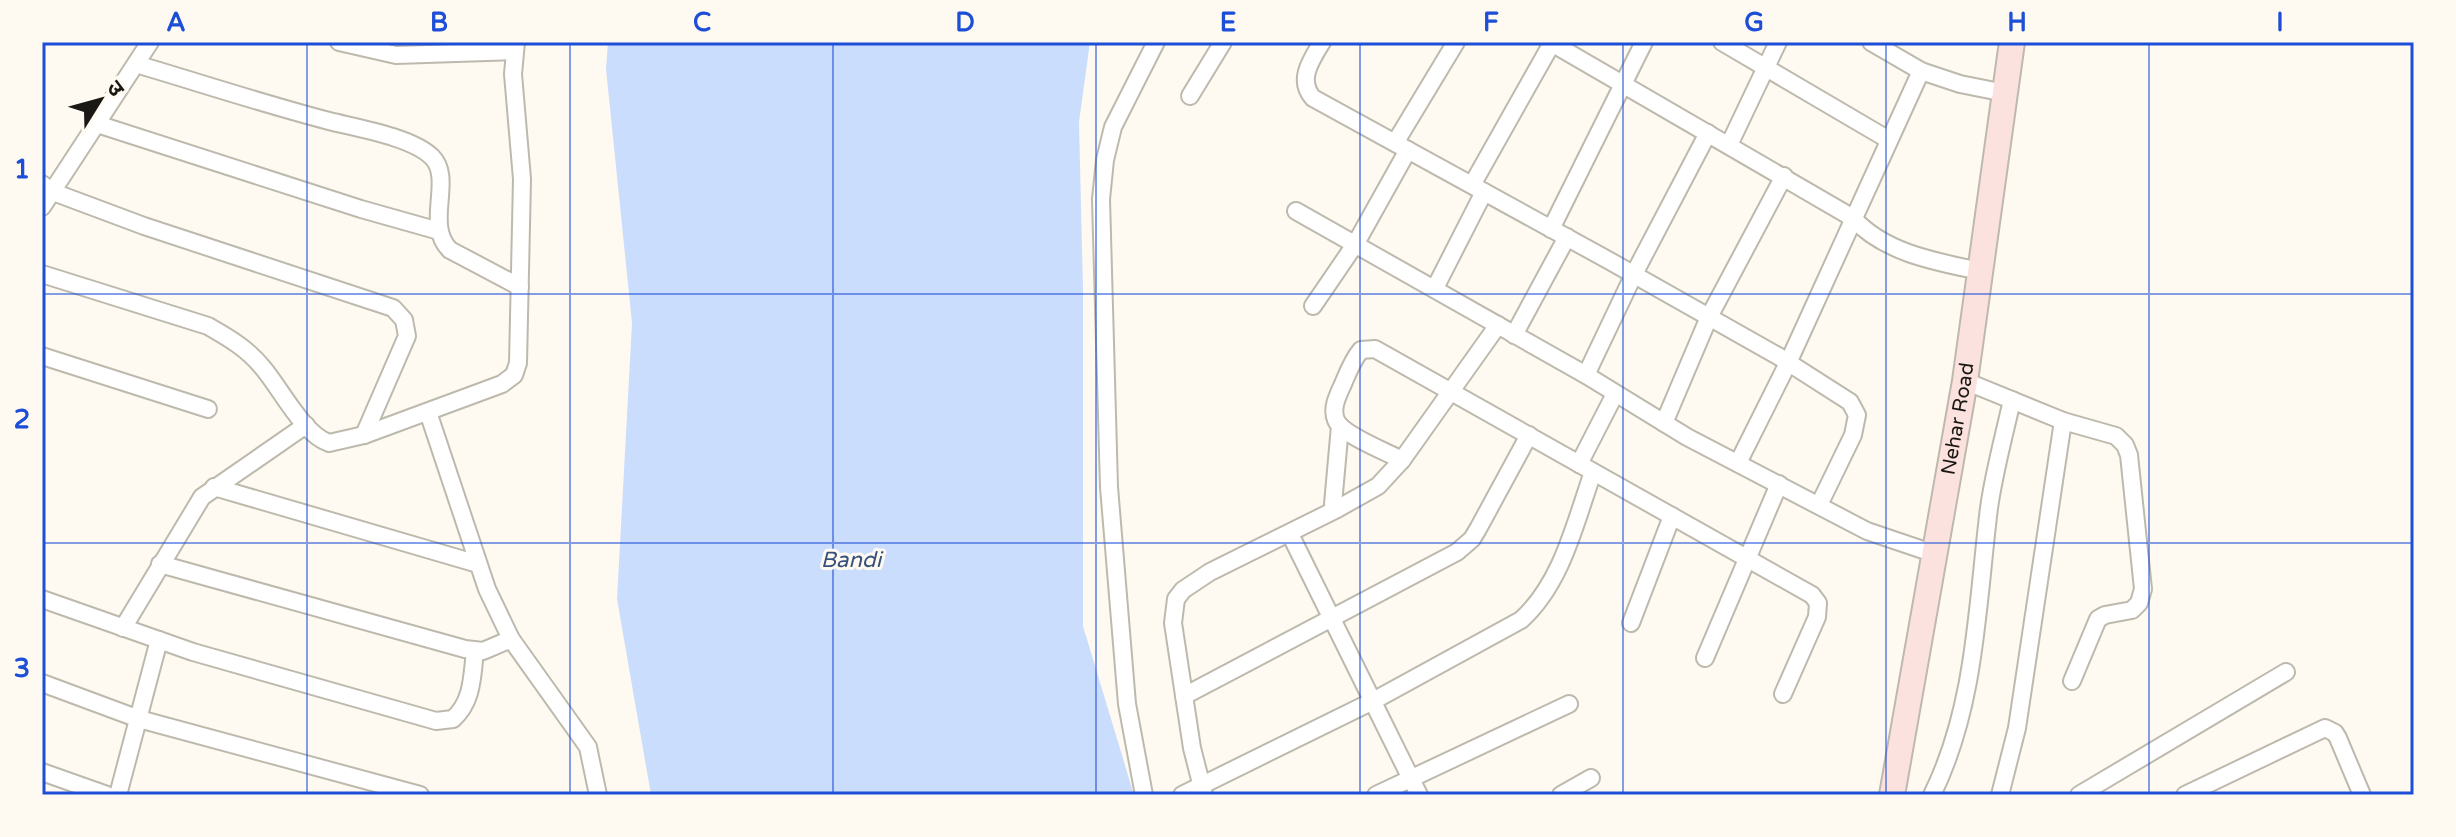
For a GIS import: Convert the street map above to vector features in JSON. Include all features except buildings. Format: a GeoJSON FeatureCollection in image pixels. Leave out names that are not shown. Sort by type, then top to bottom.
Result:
{"type":"FeatureCollection","features":[{"type":"Feature","properties":{"kind":"street"},"geometry":{"type":"LineString","coordinates":[[42,207],[48,188],[97,124],[150,42]]}},
{"type":"Feature","properties":{"kind":"street"},"geometry":{"type":"LineString","coordinates":[[42,274],[208,326],[247,351],[306,425],[318,438],[329,443],[364,435],[428,412],[502,384],[514,375],[518,363],[522,179],[513,74],[515,46],[396,55],[339,42]]}},
{"type":"Feature","properties":{"kind":"street"},"geometry":{"type":"LineString","coordinates":[[1144,795],[1127,704],[1109,487],[1101,199],[1105,160],[1113,127],[1156,42]]}},
{"type":"Feature","properties":{"kind":"street"},"geometry":{"type":"LineString","coordinates":[[1190,96],[1223,42]]}},
{"type":"Feature","properties":{"kind":"street"},"geometry":{"type":"LineString","coordinates":[[1313,306],[1356,243],[1456,42]]}},
{"type":"Feature","properties":{"kind":"street"},"geometry":{"type":"LineString","coordinates":[[1551,229],[1644,42]]}},
{"type":"Feature","properties":{"kind":"street"},"geometry":{"type":"LineString","coordinates":[[1722,42],[1889,140]]}},
{"type":"Feature","properties":{"kind":"street"},"geometry":{"type":"LineString","coordinates":[[1729,145],[1778,42]]}},
{"type":"Feature","properties":{"kind":"street"},"geometry":{"type":"LineString","coordinates":[[1871,42],[1921,71],[1960,84],[2005,93]]}},
{"type":"Feature","properties":{"kind":"street","name":"Nehar Road"},"geometry":{"type":"LineString","coordinates":[[1892,795],[1965,381],[2012,42]]}},
{"type":"Feature","properties":{"kind":"street"},"geometry":{"type":"LineString","coordinates":[[1435,288],[1478,188],[1551,43],[1784,176],[1853,218],[1864,230],[1919,258],[1980,271]]}},
{"type":"Feature","properties":{"kind":"street"},"geometry":{"type":"LineString","coordinates":[[1313,45],[1305,76],[1308,91],[1323,103],[1634,274],[1843,396],[1857,415],[1853,435],[1819,505]]}},
{"type":"Feature","properties":{"kind":"street"},"geometry":{"type":"LineString","coordinates":[[136,64],[331,121],[365,128],[423,151],[432,157],[440,173],[439,231],[444,243],[450,250],[520,287]]}},
{"type":"Feature","properties":{"kind":"street"},"geometry":{"type":"LineString","coordinates":[[1738,463],[1788,363],[1921,71]]}},
{"type":"Feature","properties":{"kind":"street"},"geometry":{"type":"LineString","coordinates":[[97,124],[439,231]]}},
{"type":"Feature","properties":{"kind":"street"},"geometry":{"type":"LineString","coordinates":[[1586,375],[1634,274],[1708,133]]}},
{"type":"Feature","properties":{"kind":"street"},"geometry":{"type":"LineString","coordinates":[[1664,423],[1709,317],[1784,176]]}},
{"type":"Feature","properties":{"kind":"street"},"geometry":{"type":"LineString","coordinates":[[48,188],[144,226],[393,308],[404,320],[407,336],[364,435]]}},
{"type":"Feature","properties":{"kind":"street"},"geometry":{"type":"LineString","coordinates":[[1296,211],[1738,463],[1879,537],[1935,554]]}},
{"type":"Feature","properties":{"kind":"street"},"geometry":{"type":"LineString","coordinates":[[1514,335],[1567,237]]}},
{"type":"Feature","properties":{"kind":"street"},"geometry":{"type":"LineString","coordinates":[[1203,790],[1192,748],[1173,623],[1176,599],[1183,590],[1210,572],[1290,534],[1378,486],[1402,460],[1498,325]]}},
{"type":"Feature","properties":{"kind":"street"},"geometry":{"type":"LineString","coordinates":[[1337,509],[1333,504],[1340,426],[1334,410],[1337,396],[1361,350],[1375,349],[1812,595],[1818,603],[1817,617],[1783,694]]}},
{"type":"Feature","properties":{"kind":"street"},"geometry":{"type":"LineString","coordinates":[[42,356],[208,409]]}},
{"type":"Feature","properties":{"kind":"street"},"geometry":{"type":"LineString","coordinates":[[1965,381],[2063,421],[2116,436],[2125,445],[2132,469],[2143,589],[2139,603],[2132,610],[2105,615],[2094,624],[2072,681]]}},
{"type":"Feature","properties":{"kind":"street"},"geometry":{"type":"LineString","coordinates":[[1182,795],[1203,790],[1373,701],[1505,630],[1533,609],[1556,575],[1586,468],[1615,394]]}},
{"type":"Feature","properties":{"kind":"street"},"geometry":{"type":"LineString","coordinates":[[1932,795],[1943,772],[1963,709],[1975,635],[1989,505],[2012,400]]}},
{"type":"Feature","properties":{"kind":"street"},"geometry":{"type":"LineString","coordinates":[[428,412],[487,589],[511,639],[588,747],[598,795]]}},
{"type":"Feature","properties":{"kind":"street"},"geometry":{"type":"LineString","coordinates":[[2000,795],[2017,728],[2063,421]]}},
{"type":"Feature","properties":{"kind":"street"},"geometry":{"type":"LineString","coordinates":[[123,628],[194,507],[214,487],[306,425]]}},
{"type":"Feature","properties":{"kind":"street"},"geometry":{"type":"LineString","coordinates":[[1340,426],[1402,460]]}},
{"type":"Feature","properties":{"kind":"street"},"geometry":{"type":"LineString","coordinates":[[1184,696],[1466,545],[1478,529],[1529,435]]}},
{"type":"Feature","properties":{"kind":"street"},"geometry":{"type":"LineString","coordinates":[[1705,658],[1779,484]]}},
{"type":"Feature","properties":{"kind":"street"},"geometry":{"type":"LineString","coordinates":[[214,487],[478,564]]}},
{"type":"Feature","properties":{"kind":"street"},"geometry":{"type":"LineString","coordinates":[[1631,623],[1672,516]]}},
{"type":"Feature","properties":{"kind":"street"},"geometry":{"type":"LineString","coordinates":[[1290,534],[1419,795]]}},
{"type":"Feature","properties":{"kind":"street"},"geometry":{"type":"LineString","coordinates":[[160,564],[475,651],[491,649],[511,639]]}},
{"type":"Feature","properties":{"kind":"street"},"geometry":{"type":"LineString","coordinates":[[42,599],[159,640],[436,721],[453,719],[466,704],[475,651]]}},
{"type":"Feature","properties":{"kind":"street"},"geometry":{"type":"LineString","coordinates":[[118,795],[159,640]]}},
{"type":"Feature","properties":{"kind":"street"},"geometry":{"type":"LineString","coordinates":[[2079,795],[2286,672]]}},
{"type":"Feature","properties":{"kind":"street"},"geometry":{"type":"LineString","coordinates":[[42,683],[139,719],[420,795]]}},
{"type":"Feature","properties":{"kind":"street"},"geometry":{"type":"LineString","coordinates":[[1376,795],[1569,704]]}},
{"type":"Feature","properties":{"kind":"street"},"geometry":{"type":"LineString","coordinates":[[2185,795],[2207,790],[2325,728],[2338,738],[2362,795]]}},
{"type":"Feature","properties":{"kind":"street"},"geometry":{"type":"LineString","coordinates":[[42,772],[107,795]]}},
{"type":"Feature","properties":{"kind":"street"},"geometry":{"type":"LineString","coordinates":[[1561,795],[1591,778]]}},
{"type":"Feature","properties":{"kind":"water","name":"Bandi"},"geometry":{"type":"Polygon","coordinates":[[[608,42],[1090,42],[1079,122],[1083,288],[1083,626],[1134,795],[651,795],[617,599],[632,323],[606,69],[608,42]]]}}]}
